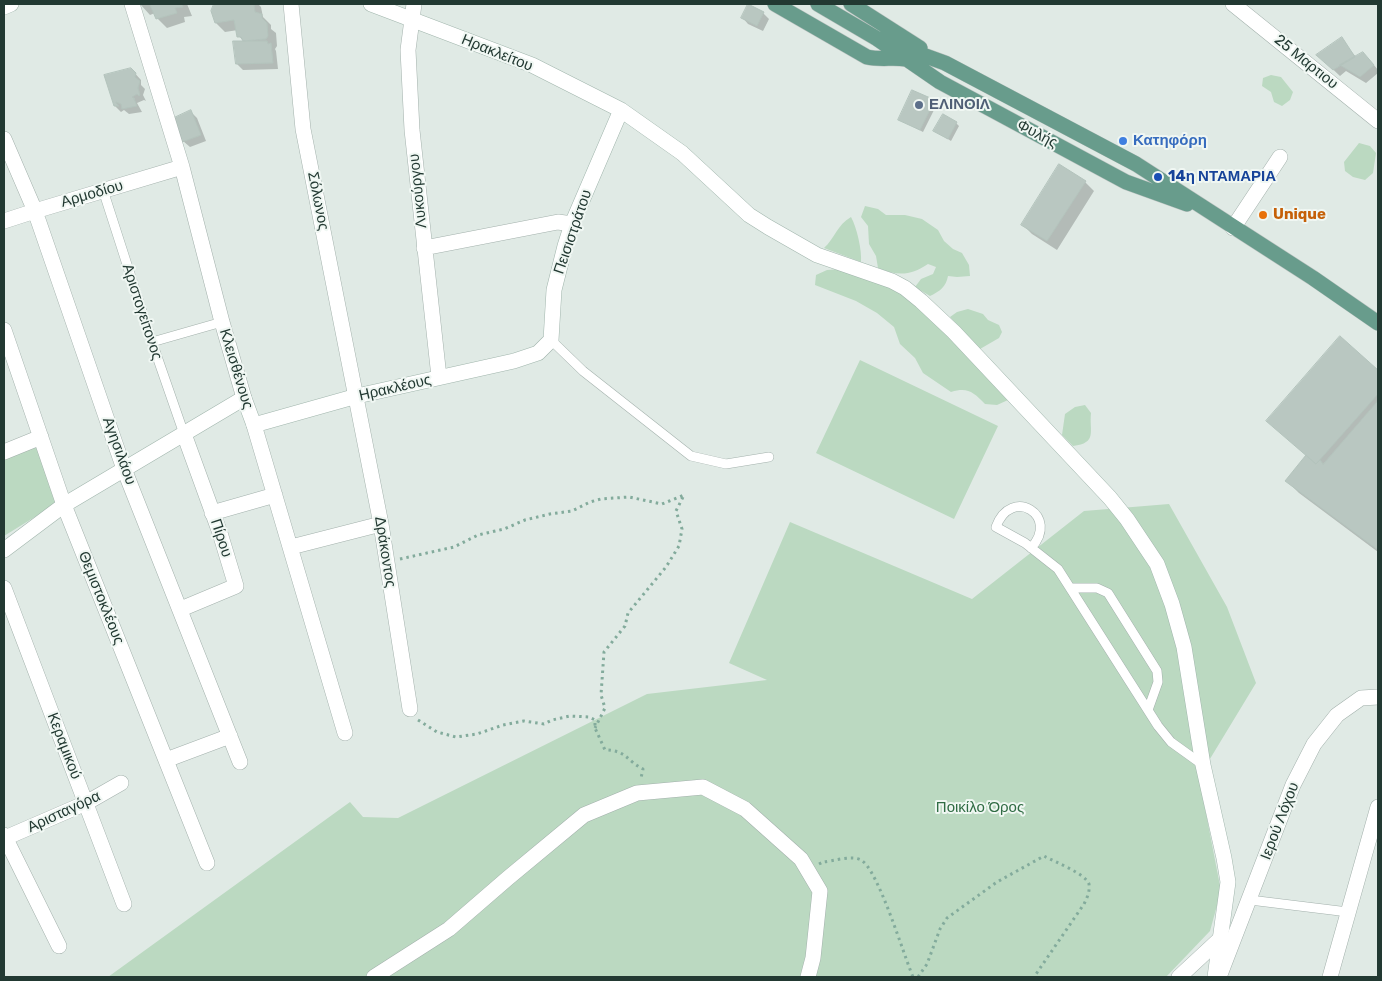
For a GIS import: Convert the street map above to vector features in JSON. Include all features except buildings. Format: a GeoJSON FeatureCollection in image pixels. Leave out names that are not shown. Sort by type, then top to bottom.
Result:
{"type":"FeatureCollection","features":[{"type":"Feature","properties":{"kind":"main road"},"geometry":{"type":"LineString","coordinates":[[775,4],[867,57],[874,59],[906,59]]}},
{"type":"Feature","properties":{"kind":"main road","name":"Φυλής"},"geometry":{"type":"LineString","coordinates":[[818,4],[876,38],[940,82],[1126,182],[1208,211]]}},
{"type":"Feature","properties":{"kind":"main road"},"geometry":{"type":"LineString","coordinates":[[851,4],[945,63]]}},
{"type":"Feature","properties":{"kind":"main road","name":"Φυλής"},"geometry":{"type":"LineString","coordinates":[[876,38],[945,63],[1136,164],[1378,322]]}},
{"type":"Feature","properties":{"kind":"street"},"geometry":{"type":"LineString","coordinates":[[4,7],[11,4]]}},
{"type":"Feature","properties":{"kind":"street","name":"Κλεισθένους"},"geometry":{"type":"LineString","coordinates":[[132,4],[182,168],[244,398],[254,425],[346,733]]}},
{"type":"Feature","properties":{"kind":"street","name":"Σόλωνος"},"geometry":{"type":"LineString","coordinates":[[291,4],[303,129],[357,396]]}},
{"type":"Feature","properties":{"kind":"street","name":"Ηρακλείτου"},"geometry":{"type":"LineString","coordinates":[[370,4],[532,66],[621,110],[682,153],[749,215],[768,227],[816,255],[892,281],[914,295],[954,332],[1110,498],[1147,548],[1164,581],[1184,647],[1203,765],[1228,882],[1215,977]]}},
{"type":"Feature","properties":{"kind":"street","name":"Λυκούργου"},"geometry":{"type":"LineString","coordinates":[[414,4],[408,50],[412,130],[439,377]]}},
{"type":"Feature","properties":{"kind":"street","name":"25 Μαρτιου"},"geometry":{"type":"LineString","coordinates":[[1233,4],[1378,121]]}},
{"type":"Feature","properties":{"kind":"street","name":"Πεισιστράτου"},"geometry":{"type":"LineString","coordinates":[[551,340],[554,320],[554,290],[565,246],[572,224],[621,110]]}},
{"type":"Feature","properties":{"kind":"street","name":"Αγησιλάου"},"geometry":{"type":"LineString","coordinates":[[4,139],[35,210],[124,469],[240,762]]}},
{"type":"Feature","properties":{"kind":"street"},"geometry":{"type":"LineString","coordinates":[[1233,228],[1280,157]]}},
{"type":"Feature","properties":{"kind":"street","name":"Αρμοδίου"},"geometry":{"type":"LineString","coordinates":[[4,221],[35,210],[182,168]]}},
{"type":"Feature","properties":{"kind":"street"},"geometry":{"type":"LineString","coordinates":[[424,248],[558,222],[572,224]]}},
{"type":"Feature","properties":{"kind":"street","name":"Θεμιστοκλέους"},"geometry":{"type":"LineString","coordinates":[[4,330],[64,505],[207,863]]}},
{"type":"Feature","properties":{"kind":"street","name":"Ηρακλέους"},"geometry":{"type":"LineString","coordinates":[[254,425],[357,396],[514,361],[538,353],[551,340]]}},
{"type":"Feature","properties":{"kind":"street","name":"Δράκοντος"},"geometry":{"type":"LineString","coordinates":[[357,396],[381,524],[410,708]]}},
{"type":"Feature","properties":{"kind":"street"},"geometry":{"type":"LineString","coordinates":[[4,550],[64,505],[244,398]]}},
{"type":"Feature","properties":{"kind":"street","name":"Πίρου"},"geometry":{"type":"LineString","coordinates":[[181,609],[236,586],[184,434]]}},
{"type":"Feature","properties":{"kind":"street"},"geometry":{"type":"LineString","coordinates":[[4,452],[41,437]]}},
{"type":"Feature","properties":{"kind":"street"},"geometry":{"type":"LineString","coordinates":[[212,512],[275,495]]}},
{"type":"Feature","properties":{"kind":"street"},"geometry":{"type":"LineString","coordinates":[[291,547],[381,524]]}},
{"type":"Feature","properties":{"kind":"street","name":"Κεραμικού"},"geometry":{"type":"LineString","coordinates":[[4,588],[124,904]]}},
{"type":"Feature","properties":{"kind":"street","name":"Ιερού Λόχου"},"geometry":{"type":"LineString","coordinates":[[1219,977],[1293,786],[1314,744],[1336,715],[1361,698],[1378,697]]}},
{"type":"Feature","properties":{"kind":"street"},"geometry":{"type":"LineString","coordinates":[[166,760],[230,736]]}},
{"type":"Feature","properties":{"kind":"street","name":"Αρισταγόρα"},"geometry":{"type":"LineString","coordinates":[[4,837],[86,803],[121,783]]}},
{"type":"Feature","properties":{"kind":"street"},"geometry":{"type":"LineString","coordinates":[[374,977],[449,929],[584,815],[638,793],[703,787],[746,809],[801,858],[820,891],[814,958],[808,977]]}},
{"type":"Feature","properties":{"kind":"street"},"geometry":{"type":"LineString","coordinates":[[1330,977],[1378,807]]}},
{"type":"Feature","properties":{"kind":"street"},"geometry":{"type":"LineString","coordinates":[[4,837],[59,946]]}},
{"type":"Feature","properties":{"kind":"street"},"geometry":{"type":"LineString","coordinates":[[1179,977],[1221,938]]}},
{"type":"Feature","properties":{"kind":"lane","name":"Αριστογείτονος"},"geometry":{"type":"LineString","coordinates":[[103,190],[184,434]]}},
{"type":"Feature","properties":{"kind":"lane"},"geometry":{"type":"LineString","coordinates":[[152,342],[222,322]]}},
{"type":"Feature","properties":{"kind":"lane"},"geometry":{"type":"LineString","coordinates":[[551,340],[583,371],[691,456],[726,464],[769,457]]}},
{"type":"Feature","properties":{"kind":"lane"},"geometry":{"type":"LineString","coordinates":[[1031,548],[1040,536],[1041,522],[1038,516],[1034,511],[1022,506],[1009,508],[999,518],[996,527],[1031,548],[1058,569],[1158,726],[1171,742],[1203,765]]}},
{"type":"Feature","properties":{"kind":"lane"},"geometry":{"type":"LineString","coordinates":[[1071,588],[1097,588],[1108,593],[1157,670],[1158,682],[1148,710]]}},
{"type":"Feature","properties":{"kind":"lane"},"geometry":{"type":"LineString","coordinates":[[1250,900],[1348,912]]}},
{"type":"Feature","properties":{"kind":"path"},"geometry":{"type":"LineString","coordinates":[[387,562],[454,547],[478,535],[504,529],[525,520],[572,511],[601,499],[629,497],[662,504],[684,495],[676,511],[682,528],[679,546],[666,567],[628,613],[625,626],[604,652],[601,695],[605,708],[595,728]]}},
{"type":"Feature","properties":{"kind":"path"},"geometry":{"type":"LineString","coordinates":[[410,708],[414,717],[421,724],[437,732],[456,737],[477,734],[503,725],[524,721],[544,724],[570,716],[589,717],[594,720],[595,728],[605,750],[624,754],[633,764],[643,769],[638,793]]}},
{"type":"Feature","properties":{"kind":"path"},"geometry":{"type":"LineString","coordinates":[[918,977],[927,964],[940,929],[948,918],[997,882],[1044,856],[1082,875],[1088,882],[1089,892],[1084,904],[1034,977]]}},
{"type":"Feature","properties":{"kind":"path"},"geometry":{"type":"LineString","coordinates":[[808,870],[823,862],[839,860],[860,860],[867,865],[882,895],[912,977]]}},
{"type":"Feature","properties":{"kind":"green space"},"geometry":{"type":"Polygon","coordinates":[[[1271,75],[1281,77],[1293,92],[1290,100],[1282,106],[1274,102],[1271,92],[1262,86],[1263,78],[1271,75]]]}},
{"type":"Feature","properties":{"kind":"green space"},"geometry":{"type":"Polygon","coordinates":[[[1359,143],[1370,146],[1376,153],[1373,173],[1365,180],[1353,177],[1345,171],[1344,162],[1359,143]]]}},
{"type":"Feature","properties":{"kind":"green space"},"geometry":{"type":"Polygon","coordinates":[[[865,206],[878,209],[886,215],[905,215],[922,219],[938,230],[944,241],[953,249],[962,253],[969,265],[970,276],[948,276],[942,288],[930,296],[915,287],[921,279],[933,274],[936,267],[928,264],[904,274],[878,268],[876,256],[869,244],[868,226],[861,217],[865,206]]]}},
{"type":"Feature","properties":{"kind":"green space"},"geometry":{"type":"Polygon","coordinates":[[[851,217],[859,239],[861,262],[824,248],[842,224],[851,217]]]}},
{"type":"Feature","properties":{"kind":"green space"},"geometry":{"type":"Polygon","coordinates":[[[841,269],[882,283],[907,296],[929,316],[1008,400],[997,405],[985,404],[977,396],[966,390],[951,392],[923,373],[915,358],[900,344],[894,327],[877,313],[856,301],[815,285],[816,275],[827,270],[841,269]]]}},
{"type":"Feature","properties":{"kind":"green space"},"geometry":{"type":"Polygon","coordinates":[[[968,309],[983,314],[988,320],[999,325],[1002,332],[999,338],[980,349],[950,317],[957,312],[968,309]]]}},
{"type":"Feature","properties":{"kind":"green space"},"geometry":{"type":"Polygon","coordinates":[[[860,360],[998,426],[954,519],[816,453],[860,360]]]}},
{"type":"Feature","properties":{"kind":"green space"},"geometry":{"type":"Polygon","coordinates":[[[1085,405],[1091,413],[1091,435],[1086,442],[1073,446],[1062,435],[1065,414],[1075,407],[1085,405]]]}},
{"type":"Feature","properties":{"kind":"green space"},"geometry":{"type":"Polygon","coordinates":[[[38,442],[59,502],[4,536],[4,457],[38,442]]]}},
{"type":"Feature","properties":{"kind":"green space","name":"Ποικίλο Όρος"},"geometry":{"type":"Polygon","coordinates":[[[1169,504],[1227,607],[1256,683],[1199,777],[1221,891],[1210,931],[1166,977],[108,977],[350,802],[363,817],[398,818],[647,694],[767,680],[729,663],[790,522],[972,599],[1084,511],[1169,504]]]}},
{"type":"Feature","properties":{"kind":"place","name":"ΕΛΙΝΟΙΛ"},"geometry":{"type":"Point","coordinates":[919,105]}},
{"type":"Feature","properties":{"kind":"place","name":"Κατηφόρη"},"geometry":{"type":"Point","coordinates":[1123,141]}},
{"type":"Feature","properties":{"kind":"place","name":"14η ΝΤΑΜΑΡΙΑ"},"geometry":{"type":"Point","coordinates":[1158,177]}},
{"type":"Feature","properties":{"kind":"place","name":"Unique"},"geometry":{"type":"Point","coordinates":[1263,215]}}]}
